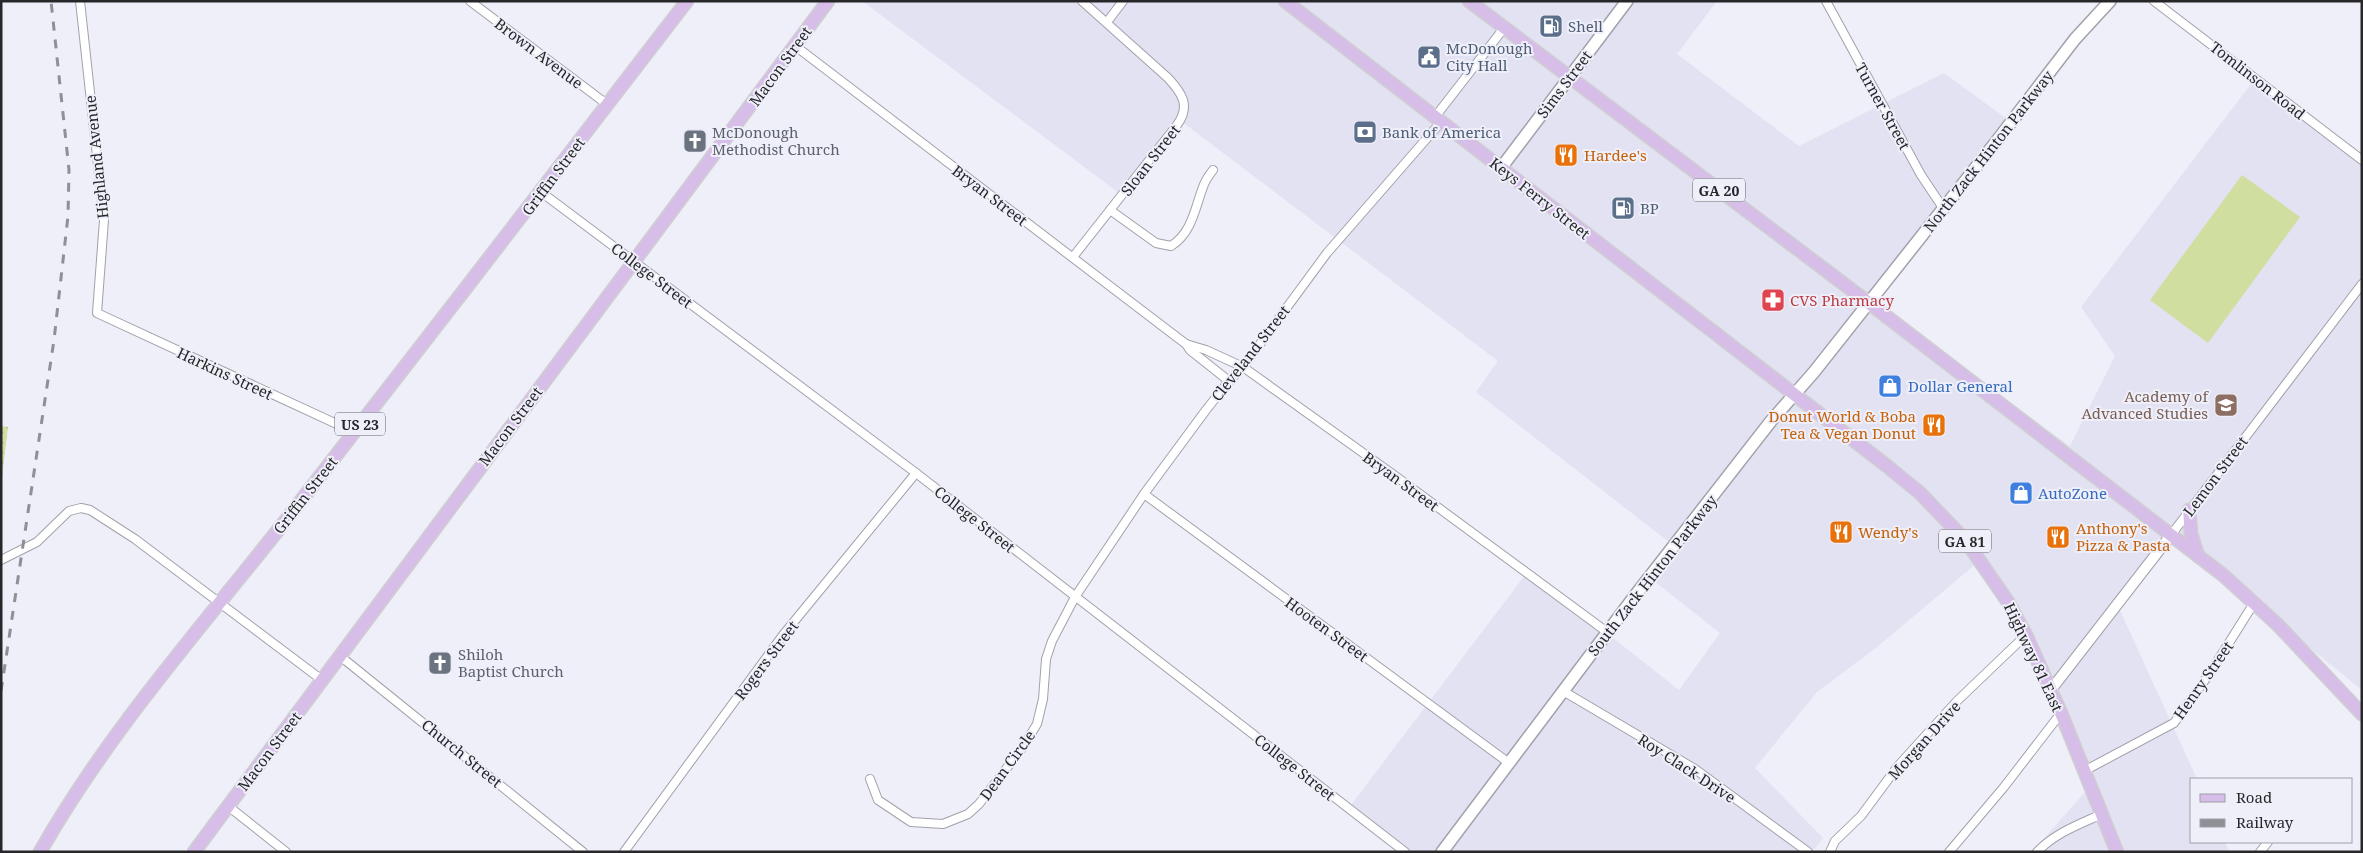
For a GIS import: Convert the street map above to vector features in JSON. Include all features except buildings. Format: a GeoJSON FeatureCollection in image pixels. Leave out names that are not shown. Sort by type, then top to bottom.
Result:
{"type":"FeatureCollection","features":[{"type":"Feature","properties":{"kind":"main road","name":"Griffin Street"},"geometry":{"type":"LineString","coordinates":[[40,852],[64,811],[123,724],[221,603],[687,1]]}},
{"type":"Feature","properties":{"kind":"main road","name":"Macon Street"},"geometry":{"type":"LineString","coordinates":[[194,852],[828,1]]}},
{"type":"Feature","properties":{"kind":"main road","name":"Keys Ferry Street"},"geometry":{"type":"LineString","coordinates":[[1285,1],[1794,394]]}},
{"type":"Feature","properties":{"kind":"main road","name":"GA 20"},"geometry":{"type":"LineString","coordinates":[[1469,1],[1869,303]]}},
{"type":"Feature","properties":{"kind":"main road","name":"Sims Street"},"geometry":{"type":"LineString","coordinates":[[1501,168],[1627,1]]}},
{"type":"Feature","properties":{"kind":"main road","name":"North Zack Hinton Parkway"},"geometry":{"type":"LineString","coordinates":[[1869,303],[2075,39],[2110,1]]}},
{"type":"Feature","properties":{"kind":"main road","name":"South Zack Hinton Parkway"},"geometry":{"type":"LineString","coordinates":[[1442,852],[1747,452],[1869,303]]}},
{"type":"Feature","properties":{"kind":"main road"},"geometry":{"type":"LineString","coordinates":[[1869,303],[2198,556],[2254,603],[2362,714]]}},
{"type":"Feature","properties":{"kind":"main road","name":"Highway 81 East"},"geometry":{"type":"LineString","coordinates":[[1794,394],[1887,466],[1934,507],[1981,561],[2008,602],[2026,635],[2061,712],[2118,852]]}},
{"type":"Feature","properties":{"kind":"main road"},"geometry":{"type":"LineString","coordinates":[[2189,510],[2191,534],[2198,556]]}},
{"type":"Feature","properties":{"kind":"street","name":"Highland Avenue"},"geometry":{"type":"LineString","coordinates":[[80,1],[104,220],[97,313]]}},
{"type":"Feature","properties":{"kind":"street","name":"Brown Avenue"},"geometry":{"type":"LineString","coordinates":[[470,1],[608,105]]}},
{"type":"Feature","properties":{"kind":"street","name":"Sloan Street"},"geometry":{"type":"LineString","coordinates":[[1073,257],[1177,125],[1183,116],[1185,106],[1179,90],[1168,78],[1082,1]]}},
{"type":"Feature","properties":{"kind":"street"},"geometry":{"type":"LineString","coordinates":[[1107,22],[1123,1]]}},
{"type":"Feature","properties":{"kind":"street","name":"Turner Street"},"geometry":{"type":"LineString","coordinates":[[1826,1],[1917,168],[1943,208]]}},
{"type":"Feature","properties":{"kind":"street","name":"Tomlinson Road"},"geometry":{"type":"LineString","coordinates":[[2154,1],[2362,160]]}},
{"type":"Feature","properties":{"kind":"street","name":"Cleveland Street"},"geometry":{"type":"LineString","coordinates":[[1075,597],[1144,494],[1229,380],[1243,367],[1327,253],[1438,120],[1504,28]]}},
{"type":"Feature","properties":{"kind":"street","name":"Bryan Street"},"geometry":{"type":"LineString","coordinates":[[794,45],[1186,344],[1190,350],[1229,380]]}},
{"type":"Feature","properties":{"kind":"street"},"geometry":{"type":"LineString","coordinates":[[1110,210],[1156,243],[1171,246],[1185,232],[1195,212],[1203,185],[1213,170]]}},
{"type":"Feature","properties":{"kind":"street","name":"College Street"},"geometry":{"type":"LineString","coordinates":[[541,192],[916,473],[1405,852]]}},
{"type":"Feature","properties":{"kind":"street","name":"Lemon Street"},"geometry":{"type":"LineString","coordinates":[[2050,691],[2362,284]]}},
{"type":"Feature","properties":{"kind":"street","name":"Harkins Street"},"geometry":{"type":"LineString","coordinates":[[97,313],[354,432]]}},
{"type":"Feature","properties":{"kind":"street","name":"Bryan Street"},"geometry":{"type":"LineString","coordinates":[[1186,344],[1206,350],[1243,367],[1608,632]]}},
{"type":"Feature","properties":{"kind":"street","name":"Rogers Street"},"geometry":{"type":"LineString","coordinates":[[624,852],[783,635],[916,473]]}},
{"type":"Feature","properties":{"kind":"street","name":"Hooten Street"},"geometry":{"type":"LineString","coordinates":[[1144,494],[1509,763]]}},
{"type":"Feature","properties":{"kind":"street"},"geometry":{"type":"LineString","coordinates":[[1,560],[37,542],[69,511],[86,509],[106,518],[322,680]]}},
{"type":"Feature","properties":{"kind":"street","name":"Dean Circle"},"geometry":{"type":"LineString","coordinates":[[870,779],[878,800],[911,822],[943,824],[968,814],[979,804],[1024,747],[1037,724],[1043,699],[1046,658],[1052,641],[1075,597]]}},
{"type":"Feature","properties":{"kind":"street","name":"Henry Street"},"geometry":{"type":"LineString","coordinates":[[2084,771],[2174,723],[2210,673],[2254,603]]}},
{"type":"Feature","properties":{"kind":"street","name":"Morgan Drive"},"geometry":{"type":"LineString","coordinates":[[1830,852],[1836,841],[1861,816],[1898,766],[1957,701],[2026,635]]}},
{"type":"Feature","properties":{"kind":"street","name":"Church Street"},"geometry":{"type":"LineString","coordinates":[[340,656],[584,852]]}},
{"type":"Feature","properties":{"kind":"street","name":"Roy Clack Drive"},"geometry":{"type":"LineString","coordinates":[[1563,691],[1695,770],[1808,852]]}},
{"type":"Feature","properties":{"kind":"street"},"geometry":{"type":"LineString","coordinates":[[1949,852],[2016,771],[2061,712]]}},
{"type":"Feature","properties":{"kind":"street"},"geometry":{"type":"LineString","coordinates":[[228,806],[286,852]]}},
{"type":"Feature","properties":{"kind":"street"},"geometry":{"type":"LineString","coordinates":[[2037,852],[2048,840],[2102,814]]}},
{"type":"Feature","properties":{"kind":"shaded area"},"geometry":{"type":"Polygon","coordinates":[[[862,1],[1717,1],[1677,54],[1799,146],[1944,73],[2011,122],[1869,299],[2070,446],[2115,356],[2081,307],[2254,80],[2362,160],[2362,690],[2169,534],[2118,606],[2197,778],[2190,778],[2190,843],[2226,843],[2230,852],[2032,852],[2093,783],[2050,680],[1977,563],[1877,647],[1817,692],[1755,768],[1823,838],[1812,852],[1407,852],[1348,809],[1528,571],[1679,690],[1720,633],[1655,582],[1678,549],[1476,392],[1498,361],[1181,121],[1123,196],[862,1]]]}},
{"type":"Feature","properties":{"kind":"green space"},"geometry":{"type":"Polygon","coordinates":[[[2242,175],[2300,217],[2208,343],[2150,300],[2242,175]]]}},
{"type":"Feature","properties":{"kind":"green space"},"geometry":{"type":"Polygon","coordinates":[[[1,426],[8,427],[1,485],[1,426]]]}},
{"type":"Feature","properties":{"kind":"railway"},"geometry":{"type":"LineString","coordinates":[[1,691],[54,340],[68,216],[69,170],[51,1]]}},
{"type":"Feature","properties":{"kind":"place","name":"Shell"},"geometry":{"type":"Point","coordinates":[1551,26]}},
{"type":"Feature","properties":{"kind":"place","name":"McDonough City Hall"},"geometry":{"type":"Point","coordinates":[1429,57]}},
{"type":"Feature","properties":{"kind":"place","name":"Bank of America"},"geometry":{"type":"Point","coordinates":[1365,132]}},
{"type":"Feature","properties":{"kind":"place","name":"McDonough Methodist Church"},"geometry":{"type":"Point","coordinates":[695,141]}},
{"type":"Feature","properties":{"kind":"place","name":"Hardee's"},"geometry":{"type":"Point","coordinates":[1566,155]}},
{"type":"Feature","properties":{"kind":"place","name":"BP"},"geometry":{"type":"Point","coordinates":[1623,208]}},
{"type":"Feature","properties":{"kind":"place","name":"CVS Pharmacy"},"geometry":{"type":"Point","coordinates":[1773,300]}},
{"type":"Feature","properties":{"kind":"place","name":"Dollar General"},"geometry":{"type":"Point","coordinates":[1890,386]}},
{"type":"Feature","properties":{"kind":"place","name":"Academy of Advanced Studies"},"geometry":{"type":"Point","coordinates":[2226,405]}},
{"type":"Feature","properties":{"kind":"place","name":"Donut World & Boba Tea & Vegan Donut"},"geometry":{"type":"Point","coordinates":[1934,425]}},
{"type":"Feature","properties":{"kind":"place","name":"AutoZone"},"geometry":{"type":"Point","coordinates":[2021,493]}},
{"type":"Feature","properties":{"kind":"place","name":"Wendy's"},"geometry":{"type":"Point","coordinates":[1841,532]}},
{"type":"Feature","properties":{"kind":"place","name":"Anthony's Pizza & Pasta"},"geometry":{"type":"Point","coordinates":[2058,537]}},
{"type":"Feature","properties":{"kind":"place","name":"Shiloh Baptist Church"},"geometry":{"type":"Point","coordinates":[440,663]}}]}
